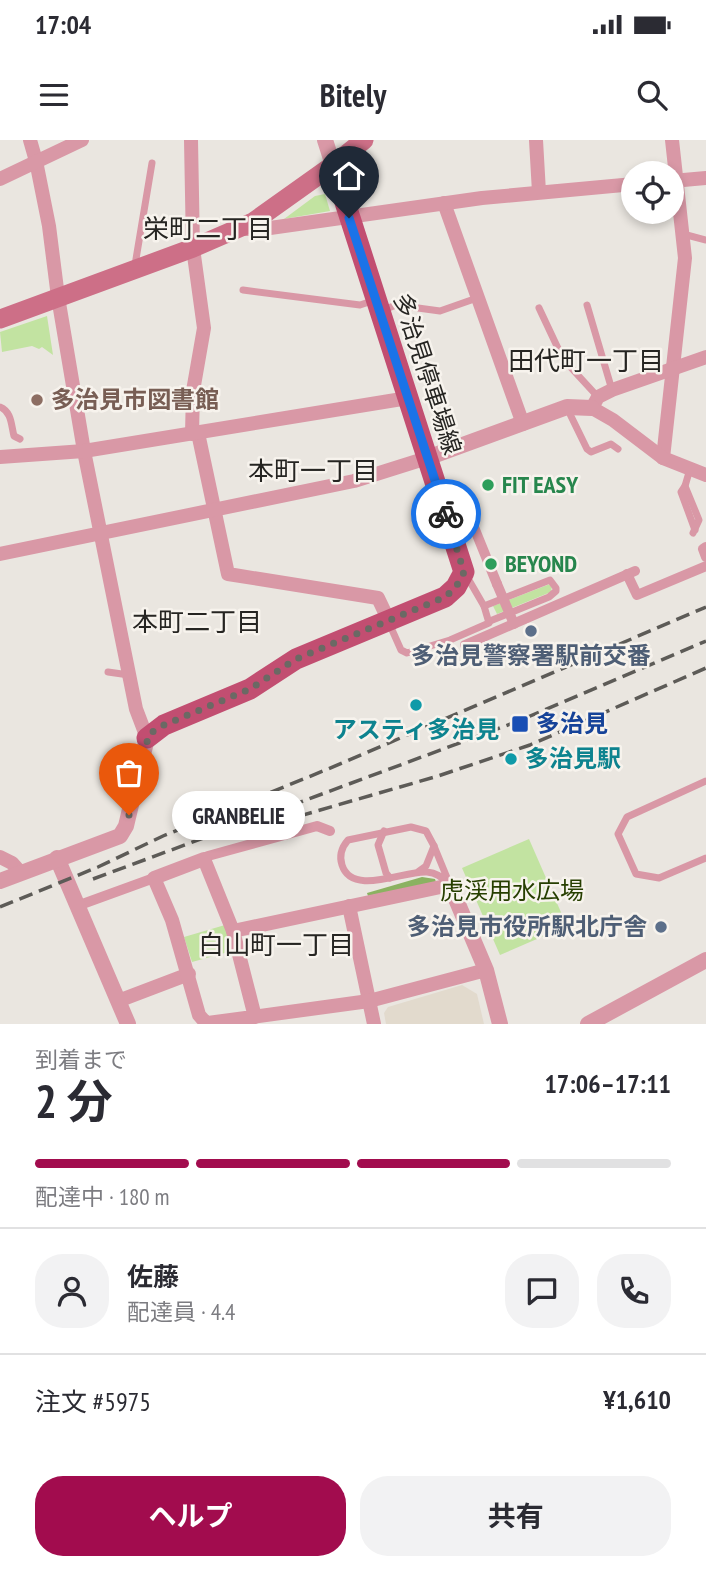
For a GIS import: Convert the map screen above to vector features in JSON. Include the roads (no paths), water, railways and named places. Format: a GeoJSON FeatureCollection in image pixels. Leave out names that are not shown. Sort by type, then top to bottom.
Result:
{"type":"FeatureCollection","features":[{"type":"Feature","properties":{"kind":"main road"},"geometry":{"type":"LineString","coordinates":[[0,319],[237,230],[278,206],[364,140]]}},
{"type":"Feature","properties":{"kind":"main road","name":"多治見停車場線"},"geometry":{"type":"LineString","coordinates":[[333,165],[464,572]]}},
{"type":"Feature","properties":{"kind":"main road"},"geometry":{"type":"LineString","coordinates":[[147,738],[164,725],[250,689],[296,659],[445,597],[456,587],[464,572]]}},
{"type":"Feature","properties":{"kind":"street"},"geometry":{"type":"LineString","coordinates":[[0,179],[33,150],[82,140]]}},
{"type":"Feature","properties":{"kind":"street"},"geometry":{"type":"LineString","coordinates":[[191,140],[192,248],[204,328],[193,391],[195,433],[228,574],[378,598],[388,619]]}},
{"type":"Feature","properties":{"kind":"street"},"geometry":{"type":"LineString","coordinates":[[325,140],[333,165]]}},
{"type":"Feature","properties":{"kind":"street"},"geometry":{"type":"LineString","coordinates":[[536,140],[539,192]]}},
{"type":"Feature","properties":{"kind":"street"},"geometry":{"type":"LineString","coordinates":[[672,140],[673,161]]}},
{"type":"Feature","properties":{"kind":"street"},"geometry":{"type":"LineString","coordinates":[[0,881],[120,836],[126,826],[147,738],[136,709],[84,451],[49,226],[33,150]]}},
{"type":"Feature","properties":{"kind":"street"},"geometry":{"type":"LineString","coordinates":[[684,180],[706,177]]}},
{"type":"Feature","properties":{"kind":"street"},"geometry":{"type":"LineString","coordinates":[[237,230],[349,218],[444,203],[621,185]]}},
{"type":"Feature","properties":{"kind":"street"},"geometry":{"type":"LineString","coordinates":[[444,203],[523,424]]}},
{"type":"Feature","properties":{"kind":"street"},"geometry":{"type":"LineString","coordinates":[[663,458],[685,258],[681,224]]}},
{"type":"Feature","properties":{"kind":"street"},"geometry":{"type":"LineString","coordinates":[[0,554],[354,481],[567,407],[595,402],[612,390],[706,357]]}},
{"type":"Feature","properties":{"kind":"street"},"geometry":{"type":"LineString","coordinates":[[0,457],[84,451],[408,398]]}},
{"type":"Feature","properties":{"kind":"street"},"geometry":{"type":"LineString","coordinates":[[595,402],[613,420],[663,458],[706,475]]}},
{"type":"Feature","properties":{"kind":"street"},"geometry":{"type":"LineString","coordinates":[[467,510],[514,624]]}},
{"type":"Feature","properties":{"kind":"street"},"geometry":{"type":"LineString","coordinates":[[706,547],[703,549],[706,557]]}},
{"type":"Feature","properties":{"kind":"street"},"geometry":{"type":"LineString","coordinates":[[467,649],[465,645],[631,572],[636,596],[706,566]]}},
{"type":"Feature","properties":{"kind":"street"},"geometry":{"type":"LineString","coordinates":[[77,906],[208,856],[261,840],[317,826],[330,831]]}},
{"type":"Feature","properties":{"kind":"street"},"geometry":{"type":"LineString","coordinates":[[0,857],[12,863],[20,872]]}},
{"type":"Feature","properties":{"kind":"street"},"geometry":{"type":"LineString","coordinates":[[57,859],[128,1024]]}},
{"type":"Feature","properties":{"kind":"street"},"geometry":{"type":"LineString","coordinates":[[205,859],[233,931],[255,1017]]}},
{"type":"Feature","properties":{"kind":"street"},"geometry":{"type":"LineString","coordinates":[[154,878],[172,920],[199,1015],[206,1023],[369,1001],[486,970]]}},
{"type":"Feature","properties":{"kind":"street"},"geometry":{"type":"LineString","coordinates":[[233,931],[450,885],[486,970],[499,1024]]}},
{"type":"Feature","properties":{"kind":"street"},"geometry":{"type":"LineString","coordinates":[[349,906],[374,1024]]}},
{"type":"Feature","properties":{"kind":"street"},"geometry":{"type":"LineString","coordinates":[[588,1024],[706,960]]}},
{"type":"Feature","properties":{"kind":"street"},"geometry":{"type":"LineString","coordinates":[[118,1001],[188,974]]}},
{"type":"Feature","properties":{"kind":"lane"},"geometry":{"type":"LineString","coordinates":[[134,269],[152,163]]}},
{"type":"Feature","properties":{"kind":"lane"},"geometry":{"type":"LineString","coordinates":[[682,233],[706,240]]}},
{"type":"Feature","properties":{"kind":"lane"},"geometry":{"type":"LineString","coordinates":[[243,290],[360,305],[396,305],[440,311],[478,298]]}},
{"type":"Feature","properties":{"kind":"lane"},"geometry":{"type":"LineString","coordinates":[[587,305],[612,390]]}},
{"type":"Feature","properties":{"kind":"lane"},"geometry":{"type":"LineString","coordinates":[[539,308],[563,359],[595,402]]}},
{"type":"Feature","properties":{"kind":"lane"},"geometry":{"type":"LineString","coordinates":[[0,407],[8,412],[13,436],[20,439]]}},
{"type":"Feature","properties":{"kind":"lane"},"geometry":{"type":"LineString","coordinates":[[567,407],[587,449],[591,452],[611,444],[617,448],[628,432]]}},
{"type":"Feature","properties":{"kind":"lane"},"geometry":{"type":"LineString","coordinates":[[690,468],[685,485],[699,520],[694,532]]}},
{"type":"Feature","properties":{"kind":"lane"},"geometry":{"type":"LineString","coordinates":[[464,572],[490,621]]}},
{"type":"Feature","properties":{"kind":"lane"},"geometry":{"type":"LineString","coordinates":[[388,619],[401,650],[407,653],[450,640],[549,597],[556,588],[550,580],[484,606]]}},
{"type":"Feature","properties":{"kind":"lane"},"geometry":{"type":"LineString","coordinates":[[108,672],[129,675]]}},
{"type":"Feature","properties":{"kind":"lane"},"geometry":{"type":"LineString","coordinates":[[706,781],[627,817],[618,834],[636,874],[659,878],[706,858]]}},
{"type":"Feature","properties":{"kind":"lane"},"geometry":{"type":"LineString","coordinates":[[411,827],[421,829],[426,831],[434,846],[450,885],[438,874],[419,872],[367,882],[344,871],[340,862],[341,853],[348,840],[384,831],[411,827]]}},
{"type":"Feature","properties":{"kind":"lane"},"geometry":{"type":"LineString","coordinates":[[384,831],[378,845],[390,878]]}},
{"type":"Feature","properties":{"kind":"lane"},"geometry":{"type":"LineString","coordinates":[[419,872],[426,866],[434,846]]}},
{"type":"Feature","properties":{"kind":"railway"},"geometry":{"type":"LineString","coordinates":[[0,907],[706,607]]}},
{"type":"Feature","properties":{"kind":"railway"},"geometry":{"type":"LineString","coordinates":[[93,879],[516,722],[706,641]]}},
{"type":"Feature","properties":{"kind":"railway"},"geometry":{"type":"LineString","coordinates":[[258,828],[438,776],[530,745],[706,668]]}},
{"type":"Feature","properties":{"kind":"place","name":"多治見市図書館"},"geometry":{"type":"Point","coordinates":[37,400]}},
{"type":"Feature","properties":{"kind":"place","name":"FIT EASY"},"geometry":{"type":"Point","coordinates":[488,485]}},
{"type":"Feature","properties":{"kind":"place","name":"BEYOND"},"geometry":{"type":"Point","coordinates":[491,564]}},
{"type":"Feature","properties":{"kind":"place","name":"多治見警察署駅前交番"},"geometry":{"type":"Point","coordinates":[531,631]}},
{"type":"Feature","properties":{"kind":"place","name":"アスティ多治見"},"geometry":{"type":"Point","coordinates":[416,705]}},
{"type":"Feature","properties":{"kind":"place","name":"多治見"},"geometry":{"type":"Point","coordinates":[520,724]}},
{"type":"Feature","properties":{"kind":"place","name":"多治見駅"},"geometry":{"type":"Point","coordinates":[511,759]}},
{"type":"Feature","properties":{"kind":"place","name":"GRANBELIE"},"geometry":{"type":"Point","coordinates":[129,815]}},
{"type":"Feature","properties":{"kind":"place","name":"多治見市役所駅北庁舎"},"geometry":{"type":"Point","coordinates":[661,927]}},
{"type":"Feature","properties":{"kind":"district","name":"栄町二丁目"},"geometry":{"type":"Point","coordinates":[208,229]}},
{"type":"Feature","properties":{"kind":"district","name":"田代町一丁目"},"geometry":{"type":"Point","coordinates":[586,361]}},
{"type":"Feature","properties":{"kind":"district","name":"本町一丁目"},"geometry":{"type":"Point","coordinates":[313,471]}},
{"type":"Feature","properties":{"kind":"district","name":"本町二丁目"},"geometry":{"type":"Point","coordinates":[197,622]}},
{"type":"Feature","properties":{"kind":"district","name":"白山町一丁目"},"geometry":{"type":"Point","coordinates":[276,945]}},
{"type":"Feature","properties":{"kind":"park label","name":"虎渓用水広場"},"geometry":{"type":"Point","coordinates":[512,891]}}]}
